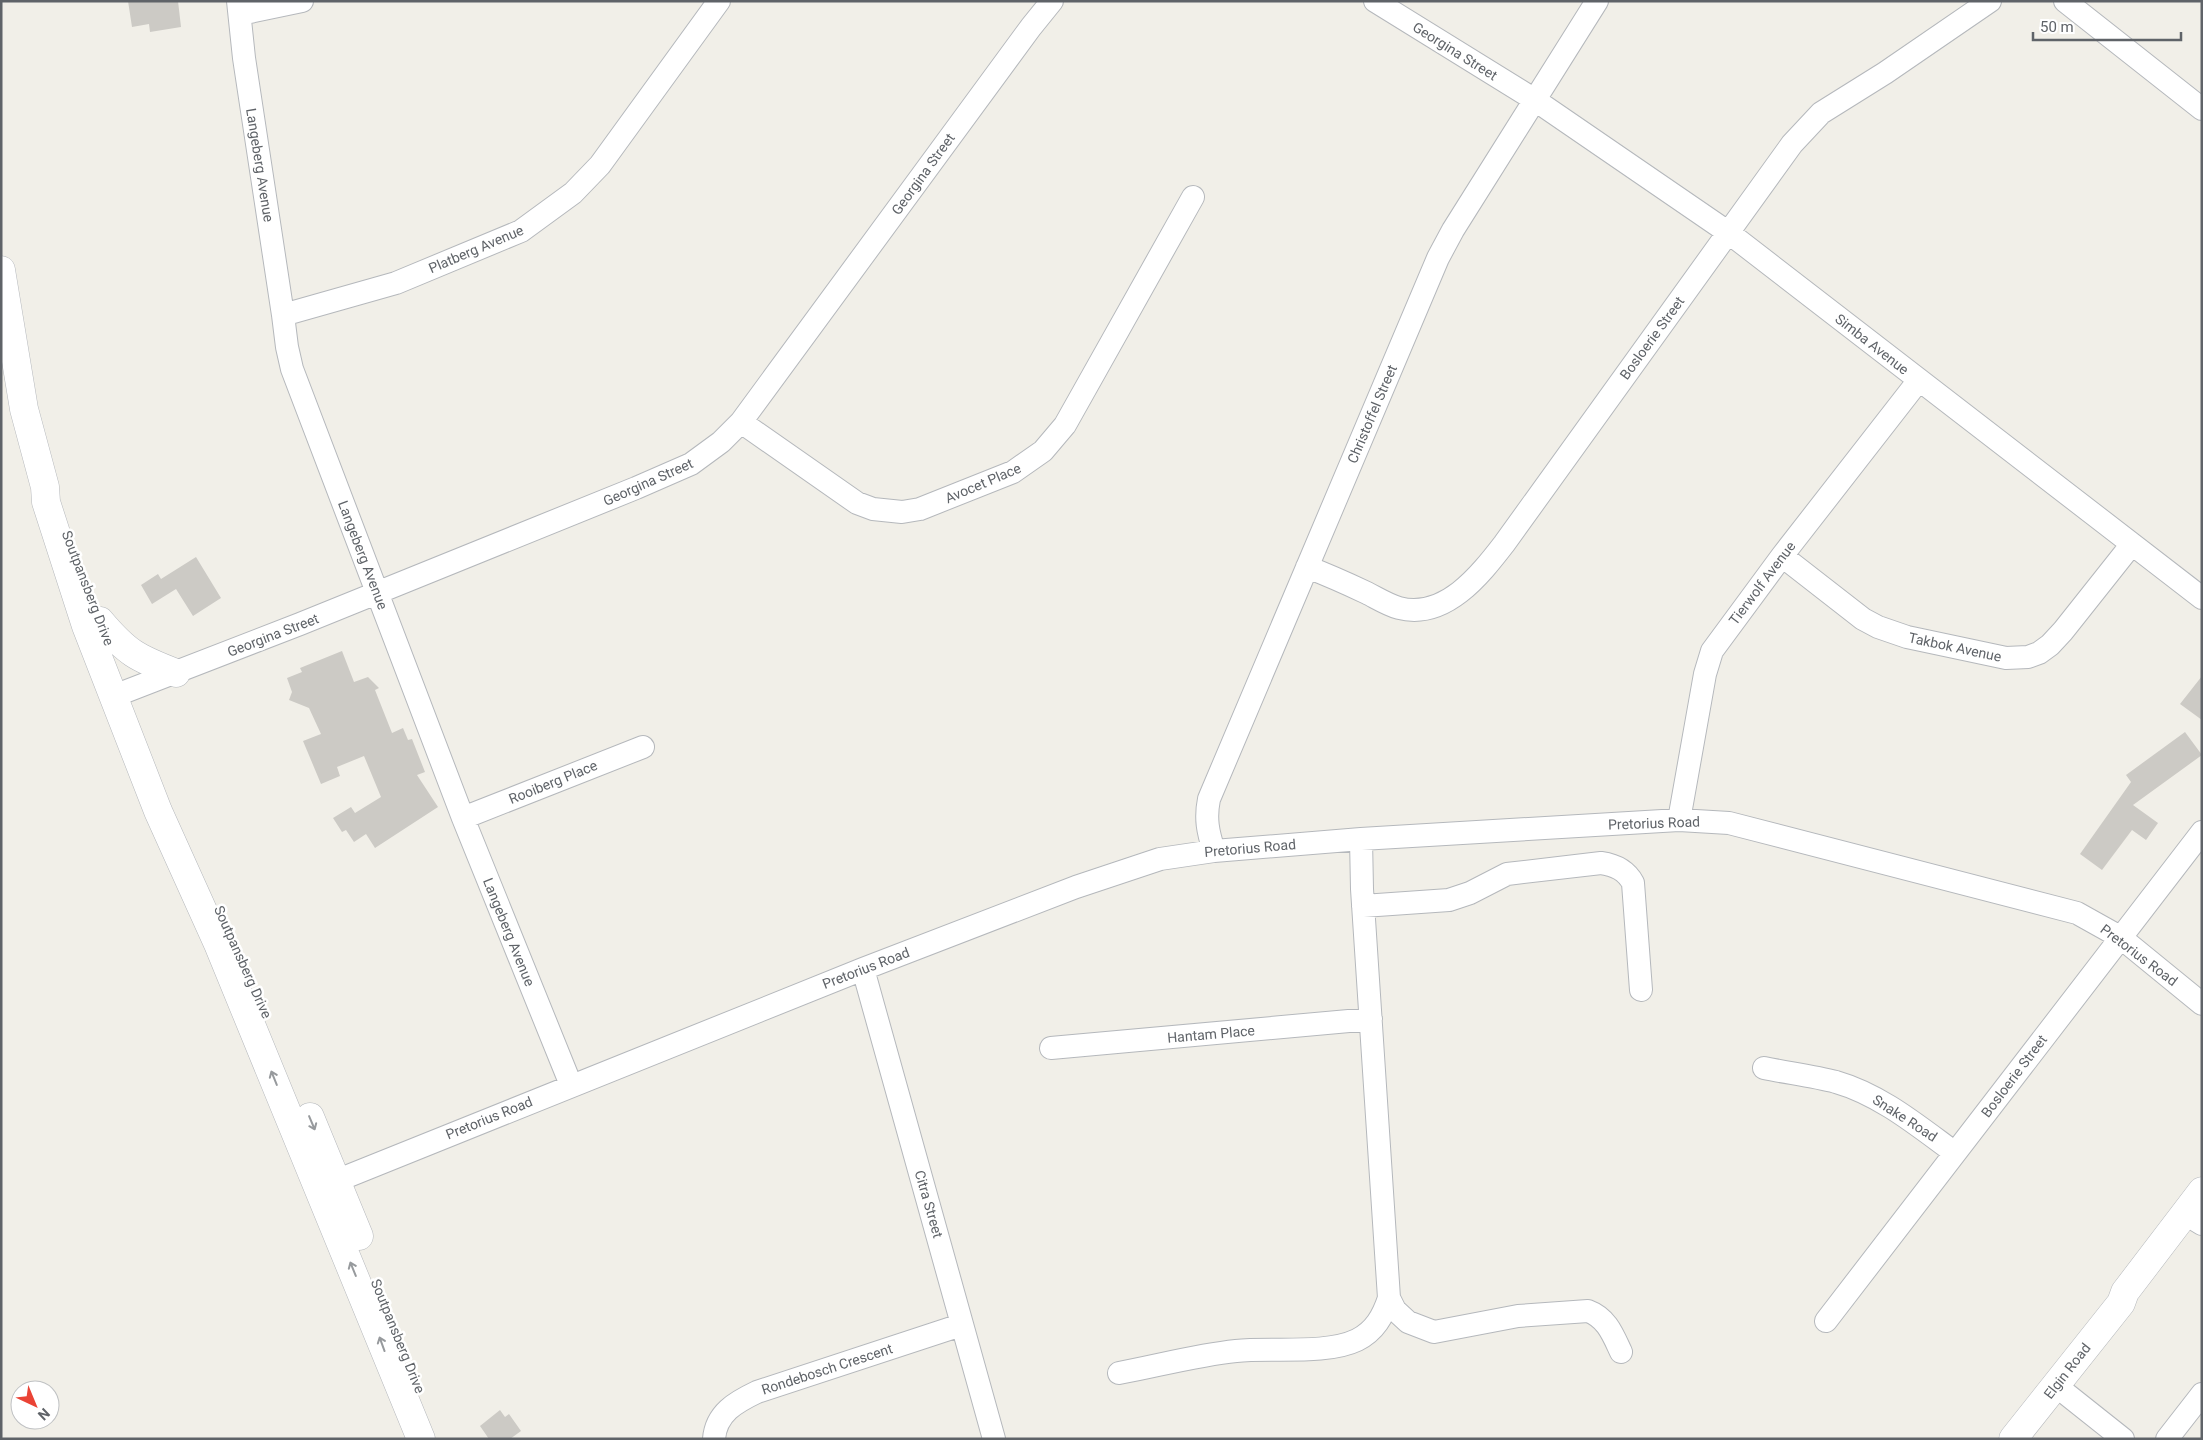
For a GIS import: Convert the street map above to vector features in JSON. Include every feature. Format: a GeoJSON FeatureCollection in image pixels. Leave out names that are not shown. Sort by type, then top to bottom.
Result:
{"type":"FeatureCollection","features":[{"type":"Feature","properties":{"kind":"street"},"geometry":{"type":"LineString","coordinates":[[239,8],[302,1]]}},
{"type":"Feature","properties":{"kind":"street","name":"Platberg Avenue"},"geometry":{"type":"LineString","coordinates":[[284,315],[396,283],[521,232],[538,220],[573,193],[600,165],[719,1]]}},
{"type":"Feature","properties":{"kind":"street","name":"Georgina Street"},"geometry":{"type":"LineString","coordinates":[[120,694],[636,488],[691,464],[721,442],[742,422],[1052,1]]}},
{"type":"Feature","properties":{"kind":"street","name":"Georgina Street"},"geometry":{"type":"LineString","coordinates":[[1375,1],[1535,100]]}},
{"type":"Feature","properties":{"kind":"street","name":"Christoffel Street"},"geometry":{"type":"LineString","coordinates":[[1214,850],[1207,829],[1206,814],[1209,799],[1438,258],[1453,230],[1597,1]]}},
{"type":"Feature","properties":{"kind":"street","name":"Bosloerie Street"},"geometry":{"type":"LineString","coordinates":[[1307,567],[1399,608],[1420,609],[1443,602],[1464,590],[1480,574],[1504,544],[1792,144],[1821,113],[1885,73],[1990,1]]}},
{"type":"Feature","properties":{"kind":"street"},"geometry":{"type":"LineString","coordinates":[[2065,1],[2202,109]]}},
{"type":"Feature","properties":{"kind":"street","name":"Langeberg Avenue"},"geometry":{"type":"LineString","coordinates":[[239,8],[246,67],[284,315],[286,347],[292,369],[463,818],[571,1085]]}},
{"type":"Feature","properties":{"kind":"street","name":"Simba Avenue"},"geometry":{"type":"LineString","coordinates":[[1535,100],[1728,233],[2202,598]]}},
{"type":"Feature","properties":{"kind":"street","name":"Avocet Place"},"geometry":{"type":"LineString","coordinates":[[742,422],[844,496],[857,503],[888,512],[920,509],[1013,472],[1043,450],[1065,425],[1193,197]]}},
{"type":"Feature","properties":{"kind":"street","name":"Soutpansberg Drive"},"geometry":{"type":"LineString","coordinates":[[1,270],[29,433],[45,487],[46,502],[86,626],[120,694]]}},
{"type":"Feature","properties":{"kind":"street","name":"Tierwolf Avenue"},"geometry":{"type":"LineString","coordinates":[[1679,820],[1705,674],[1709,659],[1720,638],[1919,380]]}},
{"type":"Feature","properties":{"kind":"street","name":"Soutpansberg Drive"},"geometry":{"type":"LineString","coordinates":[[45,487],[53,498],[100,621],[120,694],[158,811],[328,1184],[371,1314],[402,1370],[415,1402],[439,1439]]}},
{"type":"Feature","properties":{"kind":"street","name":"Takbok Avenue"},"geometry":{"type":"LineString","coordinates":[[1782,556],[1863,619],[1878,627],[1907,637],[2017,659],[2039,653],[2050,645],[2132,544]]}},
{"type":"Feature","properties":{"kind":"street"},"geometry":{"type":"LineString","coordinates":[[100,621],[121,645],[134,655],[176,673]]}},
{"type":"Feature","properties":{"kind":"street","name":"Rooiberg Place"},"geometry":{"type":"LineString","coordinates":[[463,818],[643,747]]}},
{"type":"Feature","properties":{"kind":"street","name":"Pretorius Road"},"geometry":{"type":"LineString","coordinates":[[328,1184],[863,969],[1139,864],[1177,855],[1214,850],[1361,839],[1679,820],[1729,823],[2057,906],[2094,921],[2120,937],[2202,1004]]}},
{"type":"Feature","properties":{"kind":"street","name":"Bosloerie Street"},"geometry":{"type":"LineString","coordinates":[[1826,1321],[2202,832]]}},
{"type":"Feature","properties":{"kind":"street"},"geometry":{"type":"LineString","coordinates":[[1119,1373],[1234,1351],[1304,1349],[1343,1344],[1356,1340],[1372,1329],[1384,1313],[1389,1298],[1361,839]]}},
{"type":"Feature","properties":{"kind":"street"},"geometry":{"type":"LineString","coordinates":[[1364,906],[1456,899],[1500,876],[1516,872],[1601,863],[1611,864],[1625,872],[1633,883],[1641,990]]}},
{"type":"Feature","properties":{"kind":"street","name":"Citra Street"},"geometry":{"type":"LineString","coordinates":[[863,969],[994,1439]]}},
{"type":"Feature","properties":{"kind":"street","name":"Hantam Place"},"geometry":{"type":"LineString","coordinates":[[1051,1048],[1371,1019]]}},
{"type":"Feature","properties":{"kind":"street","name":"Snake Road"},"geometry":{"type":"LineString","coordinates":[[1764,1068],[1836,1082],[1860,1091],[1903,1114],[1955,1153]]}},
{"type":"Feature","properties":{"kind":"street","name":"Elgin Road"},"geometry":{"type":"LineString","coordinates":[[2013,1439],[2122,1303],[2126,1292],[2196,1217],[2202,1191]]}},
{"type":"Feature","properties":{"kind":"street"},"geometry":{"type":"LineString","coordinates":[[1389,1298],[1395,1310],[1408,1322],[1434,1332],[1518,1316],[1588,1311],[1606,1323],[1621,1352]]}},
{"type":"Feature","properties":{"kind":"street","name":"Rondebosch Crescent"},"geometry":{"type":"LineString","coordinates":[[714,1439],[716,1426],[722,1415],[740,1400],[757,1392],[962,1325]]}},
{"type":"Feature","properties":{"kind":"street"},"geometry":{"type":"LineString","coordinates":[[2055,1385],[2123,1439]]}},
{"type":"Feature","properties":{"kind":"street"},"geometry":{"type":"LineString","coordinates":[[2167,1439],[2202,1394]]}},
{"type":"Feature","properties":{"kind":"street","name":"Soutpansberg Drive"},"geometry":{"type":"LineString","coordinates":[[415,1402],[421,1439]]}},
{"type":"Feature","properties":{"kind":"building"},"geometry":{"type":"Polygon","coordinates":[[[128,1],[178,1],[181,27],[150,32],[149,24],[132,27],[128,1]]]}},
{"type":"Feature","properties":{"kind":"building"},"geometry":{"type":"Polygon","coordinates":[[[196,557],[221,598],[193,616],[176,589],[152,604],[141,585],[158,574],[161,579],[196,557]]]}},
{"type":"Feature","properties":{"kind":"building"},"geometry":{"type":"Polygon","coordinates":[[[342,651],[354,682],[368,677],[379,688],[375,690],[392,733],[403,728],[408,740],[412,739],[425,772],[417,775],[438,807],[375,848],[366,834],[354,842],[346,830],[342,832],[333,818],[351,807],[355,813],[381,797],[364,756],[337,767],[340,776],[321,784],[303,741],[321,734],[309,708],[289,700],[292,692],[287,678],[302,672],[300,668],[342,651]]]}},
{"type":"Feature","properties":{"kind":"building"},"geometry":{"type":"Polygon","coordinates":[[[2202,676],[2202,720],[2180,704],[2202,676]]]}},
{"type":"Feature","properties":{"kind":"building"},"geometry":{"type":"Polygon","coordinates":[[[2185,732],[2202,755],[2133,805],[2158,823],[2146,840],[2132,830],[2102,870],[2080,854],[2131,782],[2126,775],[2185,732]]]}},
{"type":"Feature","properties":{"kind":"building"},"geometry":{"type":"Polygon","coordinates":[[[500,1410],[505,1417],[509,1414],[521,1431],[510,1439],[489,1439],[480,1426],[500,1410]]]}}]}
